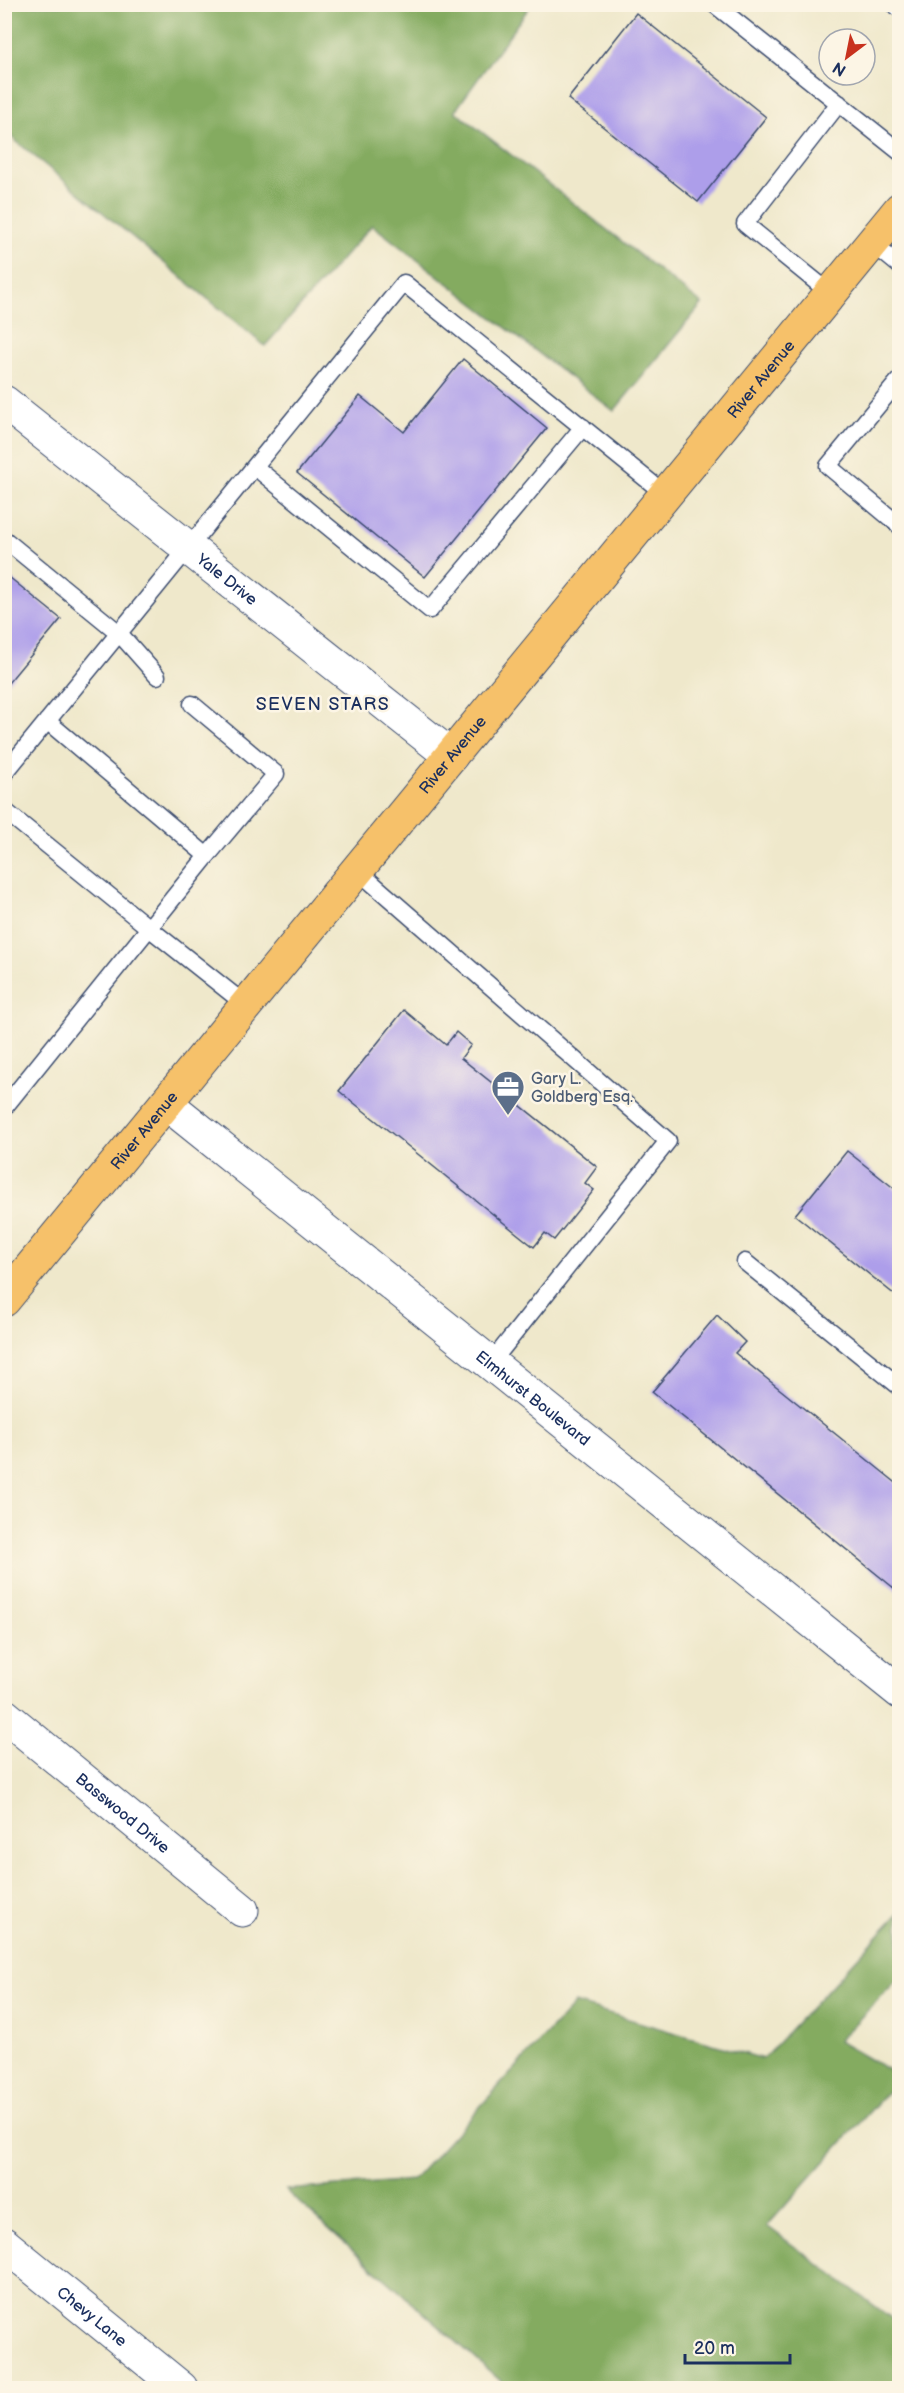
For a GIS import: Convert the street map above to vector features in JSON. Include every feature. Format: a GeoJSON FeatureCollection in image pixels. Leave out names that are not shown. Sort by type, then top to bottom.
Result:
{"type":"FeatureCollection","features":[{"type":"Feature","properties":{"kind":"highway","name":"River Avenue"},"geometry":{"type":"LineString","coordinates":[[4,1300],[900,209]]}},
{"type":"Feature","properties":{"kind":"street","name":"Yale Drive"},"geometry":{"type":"LineString","coordinates":[[4,402],[451,756]]}},
{"type":"Feature","properties":{"kind":"street","name":"Elmhurst Boulevard"},"geometry":{"type":"LineString","coordinates":[[166,1103],[900,1692]]}},
{"type":"Feature","properties":{"kind":"street","name":"Basswood Drive"},"geometry":{"type":"LineString","coordinates":[[4,1715],[242,1910]]}},
{"type":"Feature","properties":{"kind":"street","name":"Chevy Lane"},"geometry":{"type":"LineString","coordinates":[[4,2244],[181,2388]]}},
{"type":"Feature","properties":{"kind":"lane"},"geometry":{"type":"LineString","coordinates":[[714,4],[900,152]]}},
{"type":"Feature","properties":{"kind":"lane"},"geometry":{"type":"LineString","coordinates":[[894,4],[900,9]]}},
{"type":"Feature","properties":{"kind":"lane"},"geometry":{"type":"LineString","coordinates":[[830,293],[745,224],[839,103]]}},
{"type":"Feature","properties":{"kind":"lane"},"geometry":{"type":"LineString","coordinates":[[872,243],[900,266]]}},
{"type":"Feature","properties":{"kind":"lane"},"geometry":{"type":"LineString","coordinates":[[4,774],[190,549],[404,283],[665,494]]}},
{"type":"Feature","properties":{"kind":"lane"},"geometry":{"type":"LineString","coordinates":[[900,379],[828,466],[900,526]]}},
{"type":"Feature","properties":{"kind":"lane"},"geometry":{"type":"LineString","coordinates":[[255,467],[430,610],[583,427]]}},
{"type":"Feature","properties":{"kind":"lane"},"geometry":{"type":"LineString","coordinates":[[4,539],[119,633],[157,676]]}},
{"type":"Feature","properties":{"kind":"lane"},"geometry":{"type":"LineString","coordinates":[[4,1108],[276,774],[192,704]]}},
{"type":"Feature","properties":{"kind":"lane"},"geometry":{"type":"LineString","coordinates":[[47,722],[207,856]]}},
{"type":"Feature","properties":{"kind":"lane"},"geometry":{"type":"LineString","coordinates":[[4,810],[246,1005]]}},
{"type":"Feature","properties":{"kind":"lane"},"geometry":{"type":"LineString","coordinates":[[357,870],[668,1141],[490,1364]]}},
{"type":"Feature","properties":{"kind":"lane"},"geometry":{"type":"LineString","coordinates":[[745,1262],[900,1387]]}},
{"type":"Feature","properties":{"kind":"green space"},"geometry":{"type":"Polygon","coordinates":[[[4,5],[531,5],[455,111],[702,304],[614,411],[372,225],[265,346],[5,132],[4,5]]]}},
{"type":"Feature","properties":{"kind":"green space"},"geometry":{"type":"Polygon","coordinates":[[[899,1913],[899,1978],[838,2041],[899,2076],[899,2079],[767,2226],[899,2324],[899,2388],[505,2388],[504,2384],[285,2190],[413,2180],[575,2003],[763,2059],[899,1913]]]}},
{"type":"Feature","properties":{"kind":"building"},"geometry":{"type":"Polygon","coordinates":[[[636,13],[766,117],[698,202],[568,99],[636,13]]]}},
{"type":"Feature","properties":{"kind":"building"},"geometry":{"type":"Polygon","coordinates":[[[463,359],[547,428],[425,577],[297,473],[360,396],[404,432],[463,359]]]}},
{"type":"Feature","properties":{"kind":"building"},"geometry":{"type":"Polygon","coordinates":[[[4,573],[61,619],[4,688],[4,573]]]}},
{"type":"Feature","properties":{"kind":"building"},"geometry":{"type":"Polygon","coordinates":[[[404,1010],[446,1045],[456,1032],[471,1045],[461,1058],[597,1167],[585,1183],[594,1190],[554,1240],[545,1233],[534,1247],[339,1091],[404,1010]]]}},
{"type":"Feature","properties":{"kind":"building"},"geometry":{"type":"Polygon","coordinates":[[[847,1151],[900,1193],[900,1299],[795,1215],[847,1151]]]}},
{"type":"Feature","properties":{"kind":"building"},"geometry":{"type":"Polygon","coordinates":[[[717,1315],[745,1342],[735,1353],[900,1486],[900,1593],[652,1392],[717,1315]]]}},
{"type":"Feature","properties":{"kind":"place","name":"Gary L. Goldberg Esq."},"geometry":{"type":"Point","coordinates":[508,1116]}},
{"type":"Feature","properties":{"kind":"district","name":"SEVEN STARS"},"geometry":{"type":"Point","coordinates":[323,704]}}]}
